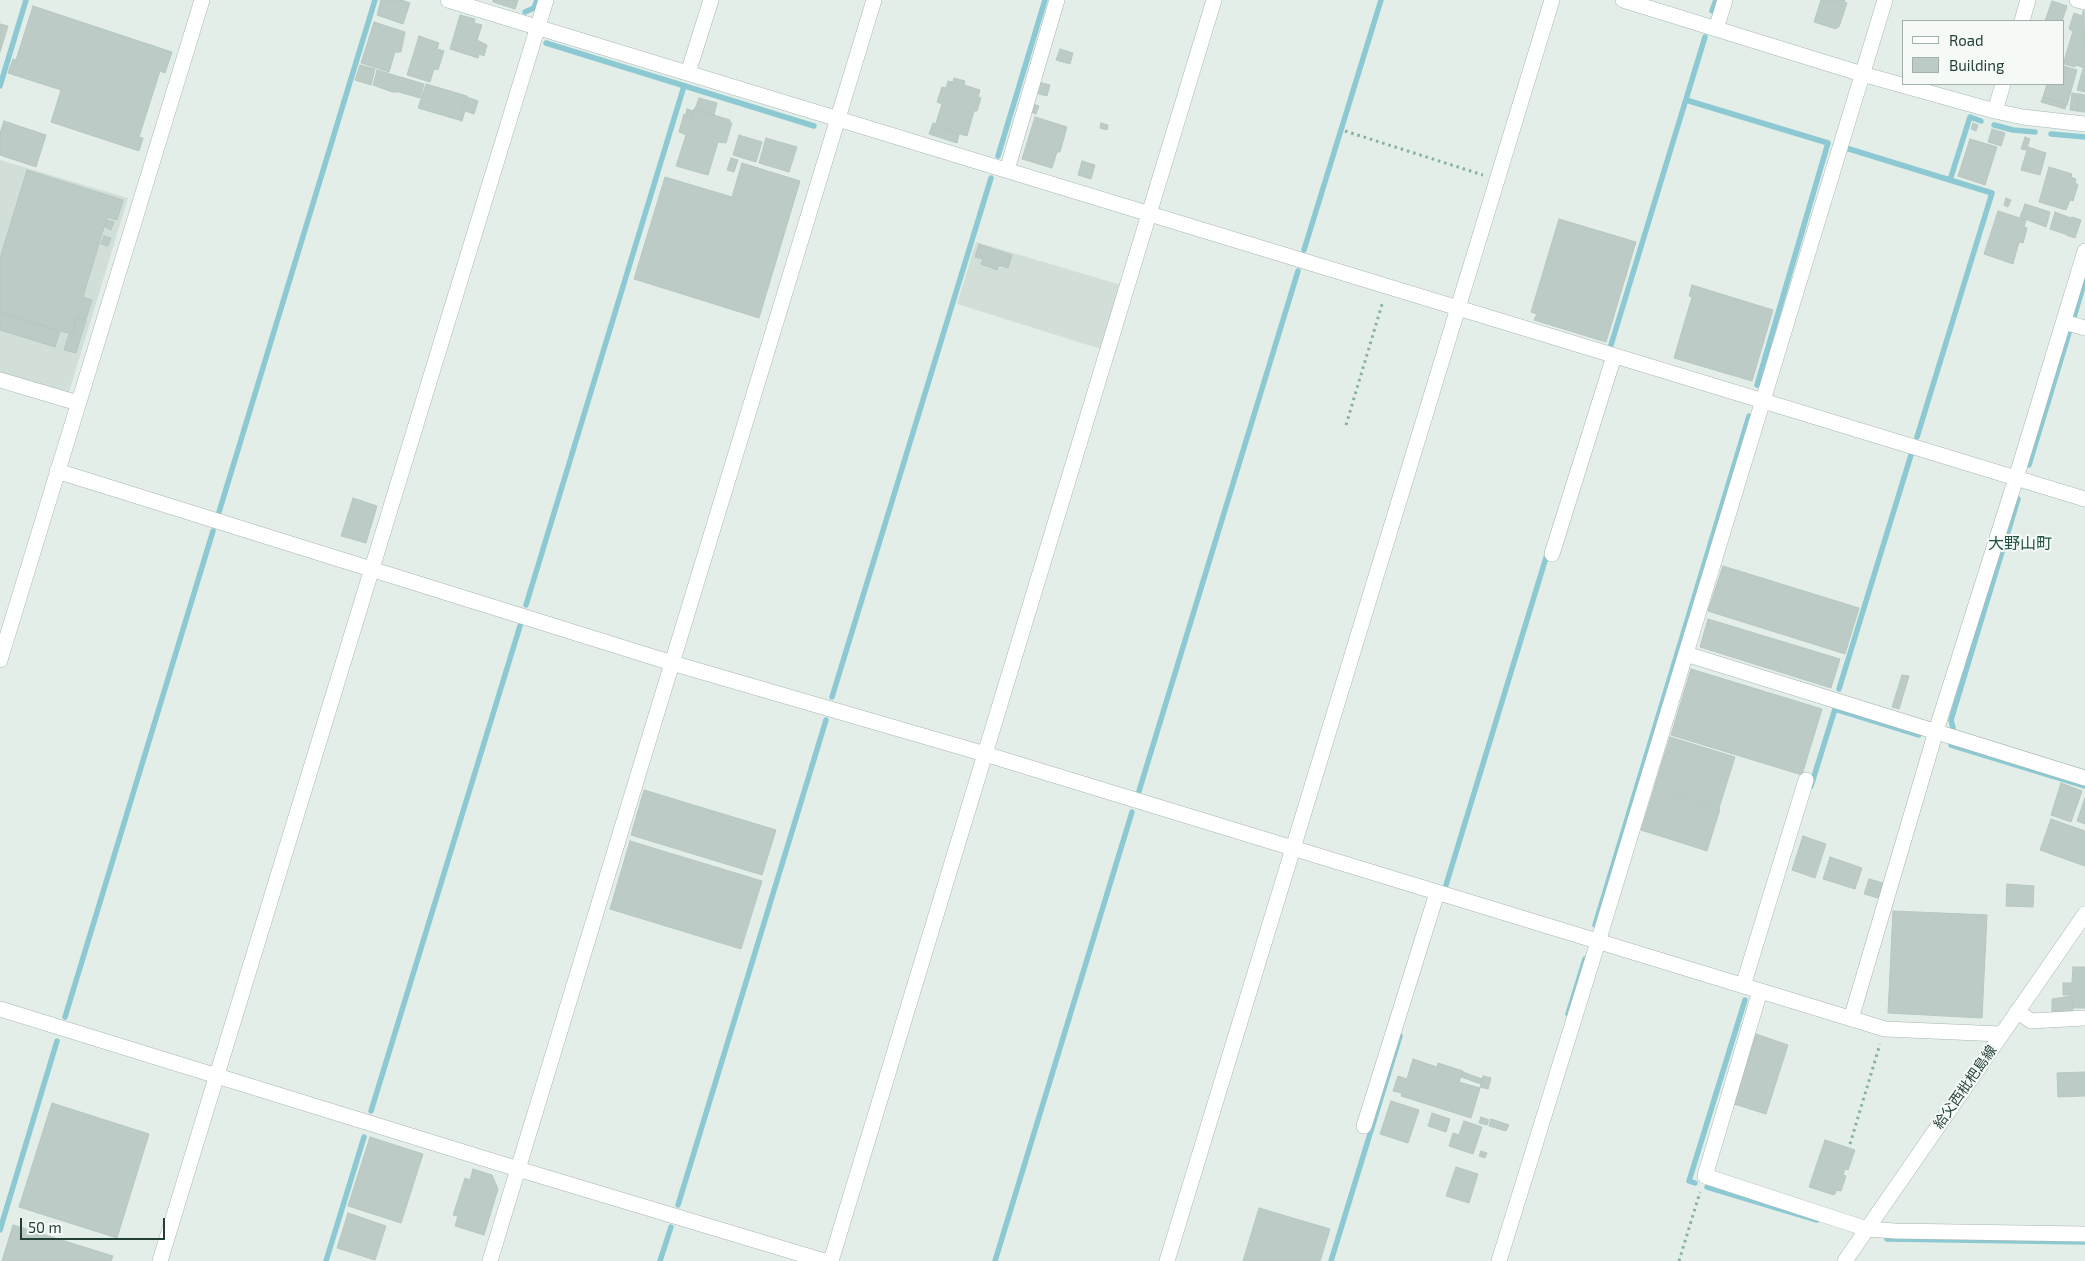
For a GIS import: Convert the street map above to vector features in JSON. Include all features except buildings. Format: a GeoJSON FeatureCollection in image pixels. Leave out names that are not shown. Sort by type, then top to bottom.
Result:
{"type":"FeatureCollection","features":[{"type":"Feature","properties":{"kind":"street"},"geometry":{"type":"LineString","coordinates":[[0,660],[202,0]]}},
{"type":"Feature","properties":{"kind":"street"},"geometry":{"type":"LineString","coordinates":[[448,0],[2085,499]]}},
{"type":"Feature","properties":{"kind":"street"},"geometry":{"type":"LineString","coordinates":[[160,1261],[546,0]]}},
{"type":"Feature","properties":{"kind":"street"},"geometry":{"type":"LineString","coordinates":[[688,73],[711,0]]}},
{"type":"Feature","properties":{"kind":"street"},"geometry":{"type":"LineString","coordinates":[[490,1261],[874,0]]}},
{"type":"Feature","properties":{"kind":"street"},"geometry":{"type":"LineString","coordinates":[[1007,170],[1057,0]]}},
{"type":"Feature","properties":{"kind":"street"},"geometry":{"type":"LineString","coordinates":[[831,1261],[1214,0]]}},
{"type":"Feature","properties":{"kind":"street"},"geometry":{"type":"LineString","coordinates":[[1168,1261],[1292,848],[1552,0]]}},
{"type":"Feature","properties":{"kind":"street"},"geometry":{"type":"LineString","coordinates":[[1623,0],[1862,74],[1995,111],[2023,117],[2085,124]]}},
{"type":"Feature","properties":{"kind":"street"},"geometry":{"type":"LineString","coordinates":[[1716,29],[1724,0]]}},
{"type":"Feature","properties":{"kind":"street"},"geometry":{"type":"LineString","coordinates":[[1499,1261],[1885,0]]}},
{"type":"Feature","properties":{"kind":"street"},"geometry":{"type":"LineString","coordinates":[[2022,20],[2028,0]]}},
{"type":"Feature","properties":{"kind":"street"},"geometry":{"type":"LineString","coordinates":[[2077,0],[2085,2]]}},
{"type":"Feature","properties":{"kind":"street"},"geometry":{"type":"LineString","coordinates":[[1995,111],[2004,85]]}},
{"type":"Feature","properties":{"kind":"street"},"geometry":{"type":"LineString","coordinates":[[1851,1019],[1936,732],[2085,251]]}},
{"type":"Feature","properties":{"kind":"street"},"geometry":{"type":"LineString","coordinates":[[2064,322],[2085,328]]}},
{"type":"Feature","properties":{"kind":"street"},"geometry":{"type":"LineString","coordinates":[[1552,554],[1614,356]]}},
{"type":"Feature","properties":{"kind":"street"},"geometry":{"type":"LineString","coordinates":[[0,380],[78,403]]}},
{"type":"Feature","properties":{"kind":"street"},"geometry":{"type":"LineString","coordinates":[[57,472],[672,663],[985,754],[1884,1029],[2001,1034]]}},
{"type":"Feature","properties":{"kind":"street"},"geometry":{"type":"LineString","coordinates":[[1686,654],[2085,778]]}},
{"type":"Feature","properties":{"kind":"street"},"geometry":{"type":"LineString","coordinates":[[1743,986],[1806,780]]}},
{"type":"Feature","properties":{"kind":"street"},"geometry":{"type":"LineString","coordinates":[[1364,1126],[1437,893]]}},
{"type":"Feature","properties":{"kind":"street","name":"給父西枇杷島線"},"geometry":{"type":"LineString","coordinates":[[1845,1261],[2085,914]]}},
{"type":"Feature","properties":{"kind":"street"},"geometry":{"type":"LineString","coordinates":[[1760,991],[1705,1176],[1867,1229],[1894,1232],[2085,1234]]}},
{"type":"Feature","properties":{"kind":"street"},"geometry":{"type":"LineString","coordinates":[[0,1008],[518,1169],[824,1261]]}},
{"type":"Feature","properties":{"kind":"street"},"geometry":{"type":"LineString","coordinates":[[2017,1011],[2031,1021],[2085,1018]]}},
{"type":"Feature","properties":{"kind":"path"},"geometry":{"type":"LineString","coordinates":[[1346,131],[1497,180]]}},
{"type":"Feature","properties":{"kind":"path"},"geometry":{"type":"LineString","coordinates":[[1346,425],[1388,287]]}},
{"type":"Feature","properties":{"kind":"path"},"geometry":{"type":"LineString","coordinates":[[1850,1144],[1884,1029]]}},
{"type":"Feature","properties":{"kind":"path"},"geometry":{"type":"LineString","coordinates":[[1679,1261],[1705,1176]]}},
{"type":"Feature","properties":{"kind":"shaded area"},"geometry":{"type":"Polygon","coordinates":[[[0,160],[128,198],[69,392],[61,394],[0,376],[0,160]]]}},
{"type":"Feature","properties":{"kind":"shaded area"},"geometry":{"type":"Polygon","coordinates":[[[976,242],[1121,285],[1101,349],[957,304],[976,242]]]}},
{"type":"Feature","properties":{"kind":"waterway"},"geometry":{"type":"LineString","coordinates":[[0,86],[26,0]]}},
{"type":"Feature","properties":{"kind":"waterway"},"geometry":{"type":"LineString","coordinates":[[219,512],[375,0]]}},
{"type":"Feature","properties":{"kind":"waterway"},"geometry":{"type":"LineString","coordinates":[[525,12],[534,8],[537,0]]}},
{"type":"Feature","properties":{"kind":"waterway"},"geometry":{"type":"LineString","coordinates":[[998,156],[1045,0]]}},
{"type":"Feature","properties":{"kind":"waterway"},"geometry":{"type":"LineString","coordinates":[[1304,250],[1381,0]]}},
{"type":"Feature","properties":{"kind":"waterway"},"geometry":{"type":"LineString","coordinates":[[1712,11],[1716,0]]}},
{"type":"Feature","properties":{"kind":"waterway"},"geometry":{"type":"LineString","coordinates":[[1611,345],[1705,37]]}},
{"type":"Feature","properties":{"kind":"waterway"},"geometry":{"type":"LineString","coordinates":[[546,43],[814,126]]}},
{"type":"Feature","properties":{"kind":"waterway"},"geometry":{"type":"LineString","coordinates":[[526,605],[684,86]]}},
{"type":"Feature","properties":{"kind":"waterway"},"geometry":{"type":"LineString","coordinates":[[1686,100],[1828,143],[1757,385]]}},
{"type":"Feature","properties":{"kind":"waterway"},"geometry":{"type":"LineString","coordinates":[[1950,180],[1970,117],[1981,121]]}},
{"type":"Feature","properties":{"kind":"waterway"},"geometry":{"type":"LineString","coordinates":[[1994,125],[2013,130],[2035,132]]}},
{"type":"Feature","properties":{"kind":"waterway"},"geometry":{"type":"LineString","coordinates":[[2051,134],[2085,137]]}},
{"type":"Feature","properties":{"kind":"waterway"},"geometry":{"type":"LineString","coordinates":[[1846,148],[1992,193],[1917,437]]}},
{"type":"Feature","properties":{"kind":"waterway"},"geometry":{"type":"LineString","coordinates":[[832,697],[991,178]]}},
{"type":"Feature","properties":{"kind":"waterway"},"geometry":{"type":"LineString","coordinates":[[1139,791],[1298,271]]}},
{"type":"Feature","properties":{"kind":"waterway"},"geometry":{"type":"LineString","coordinates":[[2074,317],[2085,280]]}},
{"type":"Feature","properties":{"kind":"waterway"},"geometry":{"type":"LineString","coordinates":[[2029,465],[2069,333]]}},
{"type":"Feature","properties":{"kind":"waterway"},"geometry":{"type":"LineString","coordinates":[[1595,925],[1749,416]]}},
{"type":"Feature","properties":{"kind":"waterway"},"geometry":{"type":"LineString","coordinates":[[1839,689],[1911,455]]}},
{"type":"Feature","properties":{"kind":"waterway"},"geometry":{"type":"LineString","coordinates":[[1953,728],[1951,720],[2018,499]]}},
{"type":"Feature","properties":{"kind":"waterway"},"geometry":{"type":"LineString","coordinates":[[65,1017],[213,531]]}},
{"type":"Feature","properties":{"kind":"waterway"},"geometry":{"type":"LineString","coordinates":[[1446,885],[1548,551]]}},
{"type":"Feature","properties":{"kind":"waterway"},"geometry":{"type":"LineString","coordinates":[[371,1111],[520,626]]}},
{"type":"Feature","properties":{"kind":"waterway"},"geometry":{"type":"LineString","coordinates":[[1811,786],[1835,709],[1919,735]]}},
{"type":"Feature","properties":{"kind":"waterway"},"geometry":{"type":"LineString","coordinates":[[678,1205],[826,720]]}},
{"type":"Feature","properties":{"kind":"waterway"},"geometry":{"type":"LineString","coordinates":[[1951,745],[2085,786]]}},
{"type":"Feature","properties":{"kind":"waterway"},"geometry":{"type":"LineString","coordinates":[[995,1261],[1132,812]]}},
{"type":"Feature","properties":{"kind":"waterway"},"geometry":{"type":"LineString","coordinates":[[1568,1014],[1585,959]]}},
{"type":"Feature","properties":{"kind":"waterway"},"geometry":{"type":"LineString","coordinates":[[1695,1183],[1689,1181],[1745,1000]]}},
{"type":"Feature","properties":{"kind":"waterway"},"geometry":{"type":"LineString","coordinates":[[1331,1261],[1400,1036]]}},
{"type":"Feature","properties":{"kind":"waterway"},"geometry":{"type":"LineString","coordinates":[[0,1230],[57,1041]]}},
{"type":"Feature","properties":{"kind":"waterway"},"geometry":{"type":"LineString","coordinates":[[326,1261],[364,1137]]}},
{"type":"Feature","properties":{"kind":"waterway"},"geometry":{"type":"LineString","coordinates":[[1707,1187],[1817,1220]]}},
{"type":"Feature","properties":{"kind":"waterway"},"geometry":{"type":"LineString","coordinates":[[660,1261],[671,1227]]}},
{"type":"Feature","properties":{"kind":"waterway"},"geometry":{"type":"LineString","coordinates":[[1887,1239],[2085,1242]]}},
{"type":"Feature","properties":{"kind":"district","name":"大野山町"},"geometry":{"type":"Point","coordinates":[2020,544]}}]}
